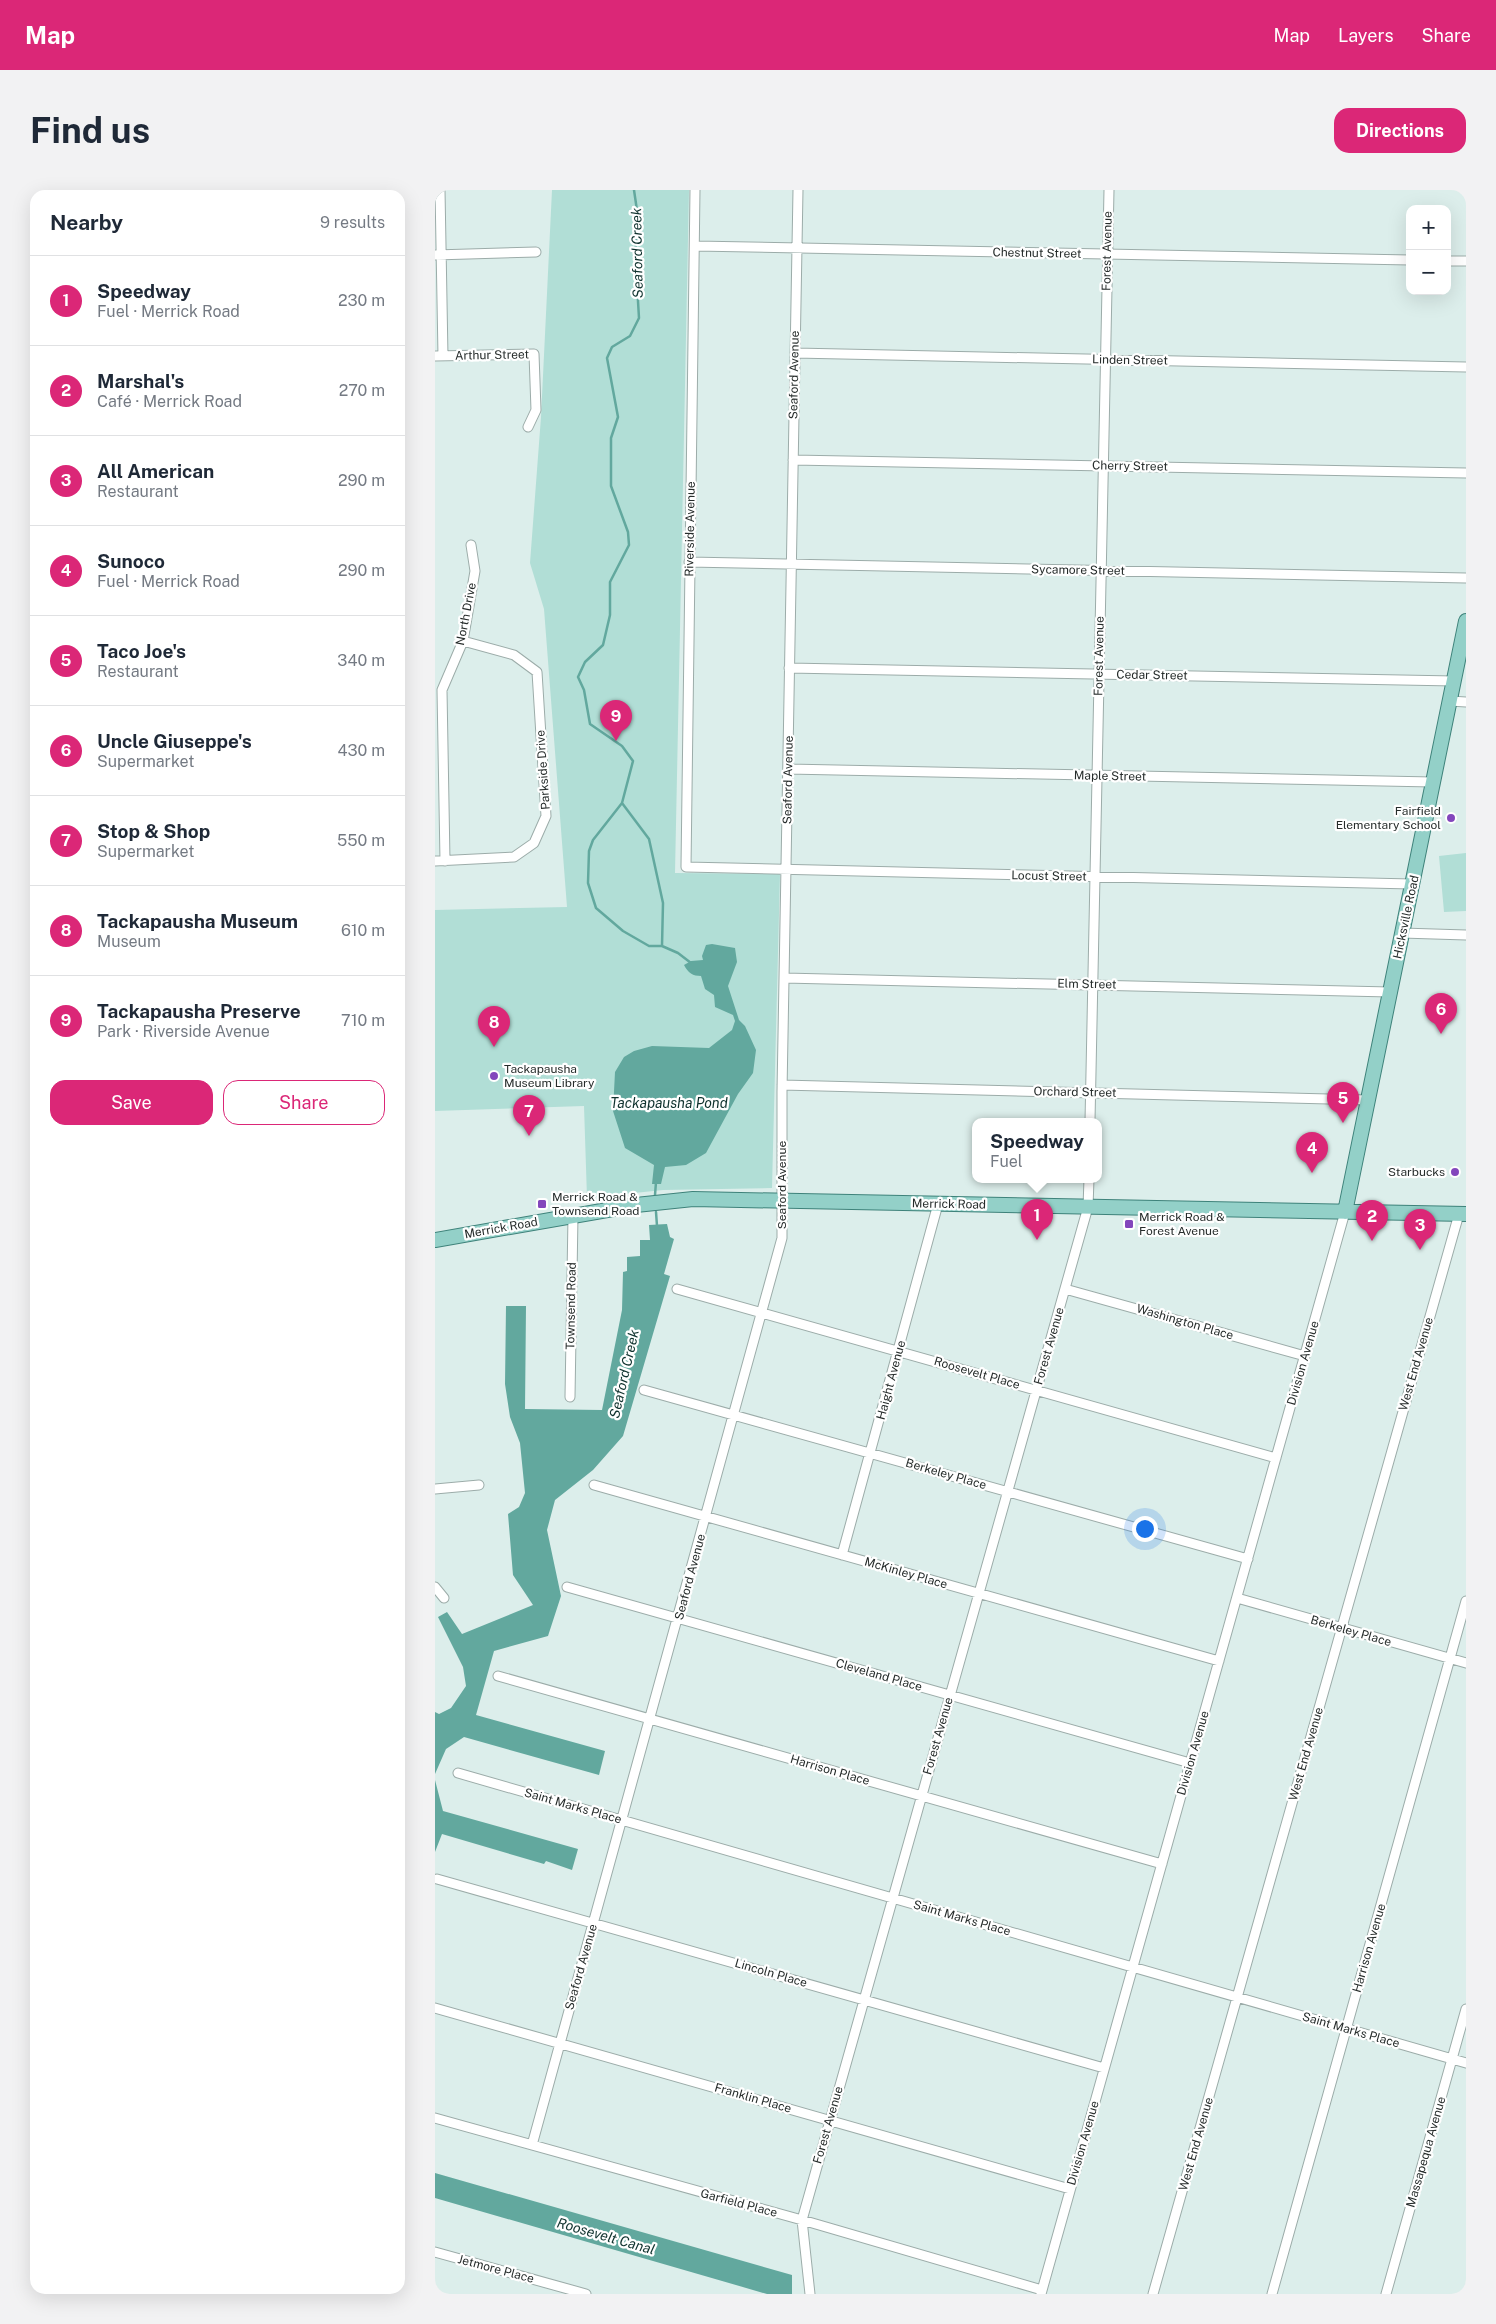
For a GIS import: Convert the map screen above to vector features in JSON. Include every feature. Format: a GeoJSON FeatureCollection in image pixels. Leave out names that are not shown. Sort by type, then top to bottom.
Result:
{"type":"FeatureCollection","features":[{"type":"Feature","properties":{"kind":"main road","name":"Hicksville Road"},"geometry":{"type":"LineString","coordinates":[[1345,1212],[1466,621]]}},
{"type":"Feature","properties":{"kind":"main road","name":"Merrick Road"},"geometry":{"type":"LineString","coordinates":[[435,1240],[636,1205],[693,1200],[781,1200],[1462,1214]]}},
{"type":"Feature","properties":{"kind":"street"},"geometry":{"type":"LineString","coordinates":[[439,356],[438,255],[440,190]]}},
{"type":"Feature","properties":{"kind":"street","name":"Riverside Avenue"},"geometry":{"type":"LineString","coordinates":[[685,867],[695,190]]}},
{"type":"Feature","properties":{"kind":"street","name":"Seaford Avenue"},"geometry":{"type":"LineString","coordinates":[[532,2145],[781,1244],[782,1085],[798,190]]}},
{"type":"Feature","properties":{"kind":"street","name":"Forest Avenue"},"geometry":{"type":"LineString","coordinates":[[1090,1118],[1109,190]]}},
{"type":"Feature","properties":{"kind":"street","name":"Chestnut Street"},"geometry":{"type":"LineString","coordinates":[[695,246],[1406,260]]}},
{"type":"Feature","properties":{"kind":"street"},"geometry":{"type":"LineString","coordinates":[[438,255],[536,252]]}},
{"type":"Feature","properties":{"kind":"street"},"geometry":{"type":"LineString","coordinates":[[1451,261],[1466,261]]}},
{"type":"Feature","properties":{"kind":"street","name":"Linden Street"},"geometry":{"type":"LineString","coordinates":[[795,353],[1466,367]]}},
{"type":"Feature","properties":{"kind":"street","name":"Arthur Street"},"geometry":{"type":"LineString","coordinates":[[439,356],[534,354],[536,410],[528,428]]}},
{"type":"Feature","properties":{"kind":"street","name":"Cherry Street"},"geometry":{"type":"LineString","coordinates":[[793,460],[1466,473]]}},
{"type":"Feature","properties":{"kind":"street","name":"North Drive"},"geometry":{"type":"LineString","coordinates":[[445,861],[442,690],[463,641],[475,571],[471,544]]}},
{"type":"Feature","properties":{"kind":"street","name":"Sycamore Street"},"geometry":{"type":"LineString","coordinates":[[689,562],[1466,578]]}},
{"type":"Feature","properties":{"kind":"street","name":"Parkside Drive"},"geometry":{"type":"LineString","coordinates":[[435,861],[514,857],[534,843],[546,816],[537,672],[514,656],[463,641]]}},
{"type":"Feature","properties":{"kind":"street","name":"Cedar Street"},"geometry":{"type":"LineString","coordinates":[[789,668],[1454,681]]}},
{"type":"Feature","properties":{"kind":"street"},"geometry":{"type":"LineString","coordinates":[[1450,701],[1466,702]]}},
{"type":"Feature","properties":{"kind":"street","name":"Maple Street"},"geometry":{"type":"LineString","coordinates":[[788,768],[1433,782]]}},
{"type":"Feature","properties":{"kind":"street","name":"Locust Street"},"geometry":{"type":"LineString","coordinates":[[685,867],[786,871],[1412,884]]}},
{"type":"Feature","properties":{"kind":"street"},"geometry":{"type":"LineString","coordinates":[[1402,933],[1466,935]]}},
{"type":"Feature","properties":{"kind":"street","name":"Elm Street"},"geometry":{"type":"LineString","coordinates":[[784,978],[1390,992]]}},
{"type":"Feature","properties":{"kind":"street","name":"Orchard Street"},"geometry":{"type":"LineString","coordinates":[[782,1085],[1368,1100]]}},
{"type":"Feature","properties":{"kind":"street","name":"Forest Avenue"},"geometry":{"type":"LineString","coordinates":[[810,2294],[802,2220],[1088,1207],[1089,1183]]}},
{"type":"Feature","properties":{"kind":"street","name":"Haight Avenue"},"geometry":{"type":"LineString","coordinates":[[842,1555],[938,1204]]}},
{"type":"Feature","properties":{"kind":"street","name":"Division Avenue"},"geometry":{"type":"LineString","coordinates":[[1041,2292],[1345,1212]]}},
{"type":"Feature","properties":{"kind":"street","name":"West End Avenue"},"geometry":{"type":"LineString","coordinates":[[1153,2294],[1462,1214]]}},
{"type":"Feature","properties":{"kind":"street","name":"Townsend Road"},"geometry":{"type":"LineString","coordinates":[[570,1397],[573,1216]]}},
{"type":"Feature","properties":{"kind":"street","name":"Roosevelt Place"},"geometry":{"type":"LineString","coordinates":[[677,1289],[1276,1458]]}},
{"type":"Feature","properties":{"kind":"street","name":"Washington Place"},"geometry":{"type":"LineString","coordinates":[[1065,1289],[1305,1356]]}},
{"type":"Feature","properties":{"kind":"street","name":"Berkeley Place"},"geometry":{"type":"LineString","coordinates":[[644,1390],[1248,1559]]}},
{"type":"Feature","properties":{"kind":"street"},"geometry":{"type":"LineString","coordinates":[[435,1489],[479,1485]]}},
{"type":"Feature","properties":{"kind":"street","name":"McKinley Place"},"geometry":{"type":"LineString","coordinates":[[594,1485],[1219,1661]]}},
{"type":"Feature","properties":{"kind":"street"},"geometry":{"type":"LineString","coordinates":[[435,1587],[444,1598]]}},
{"type":"Feature","properties":{"kind":"street","name":"Cleveland Place"},"geometry":{"type":"LineString","coordinates":[[567,1587],[1190,1763]]}},
{"type":"Feature","properties":{"kind":"street","name":"Berkeley Place"},"geometry":{"type":"LineString","coordinates":[[1237,1598],[1466,1663]]}},
{"type":"Feature","properties":{"kind":"street","name":"Harrison Avenue"},"geometry":{"type":"LineString","coordinates":[[1272,2294],[1466,1602]]}},
{"type":"Feature","properties":{"kind":"street","name":"Harrison Place"},"geometry":{"type":"LineString","coordinates":[[498,1676],[1162,1864]]}},
{"type":"Feature","properties":{"kind":"street","name":"Saint Marks Place"},"geometry":{"type":"LineString","coordinates":[[458,1773],[1466,2063]]}},
{"type":"Feature","properties":{"kind":"street","name":"Lincoln Place"},"geometry":{"type":"LineString","coordinates":[[437,1879],[1105,2068]]}},
{"type":"Feature","properties":{"kind":"street","name":"Franklin Place"},"geometry":{"type":"LineString","coordinates":[[435,2008],[1071,2189]]}},
{"type":"Feature","properties":{"kind":"street","name":"Massapequa Avenue"},"geometry":{"type":"LineString","coordinates":[[1386,2294],[1466,2009]]}},
{"type":"Feature","properties":{"kind":"street","name":"Garfield Place"},"geometry":{"type":"LineString","coordinates":[[435,2118],[802,2220],[1041,2292]]}},
{"type":"Feature","properties":{"kind":"street","name":"Jetmore Place"},"geometry":{"type":"LineString","coordinates":[[435,2252],[586,2294]]}},
{"type":"Feature","properties":{"kind":"shaded area"},"geometry":{"type":"Polygon","coordinates":[[[552,190],[689,190],[675,873],[780,874],[772,1188],[663,1190],[587,1198],[584,1106],[435,1111],[435,910],[567,907],[544,609],[530,563],[541,417],[552,190]]]}},
{"type":"Feature","properties":{"kind":"shaded area"},"geometry":{"type":"Polygon","coordinates":[[[1466,853],[1466,911],[1444,912],[1439,856],[1466,853]]]}},
{"type":"Feature","properties":{"kind":"water","name":"Tackapausha Pond"},"geometry":{"type":"Polygon","coordinates":[[[712,944],[735,948],[737,962],[728,986],[739,1020],[745,1026],[756,1050],[753,1073],[738,1094],[706,1153],[686,1165],[665,1167],[661,1184],[652,1184],[654,1165],[625,1148],[613,1111],[615,1072],[624,1057],[634,1051],[652,1046],[709,1048],[732,1030],[735,1021],[733,1015],[715,1007],[714,995],[705,989],[701,976],[691,974],[684,965],[691,961],[703,960],[702,956],[706,945],[712,944]]]}},
{"type":"Feature","properties":{"kind":"water"},"geometry":{"type":"Polygon","coordinates":[[[667,1224],[670,1237],[674,1239],[664,1274],[670,1276],[623,1436],[593,1470],[555,1500],[547,1530],[561,1596],[548,1636],[494,1651],[476,1715],[605,1751],[599,1775],[464,1737],[446,1749],[435,1774],[435,1712],[439,1714],[451,1708],[466,1686],[463,1667],[438,1617],[447,1612],[462,1634],[533,1605],[513,1575],[508,1514],[519,1507],[525,1493],[520,1443],[510,1417],[505,1384],[506,1306],[526,1306],[525,1409],[602,1410],[622,1310],[623,1272],[627,1271],[627,1257],[640,1256],[640,1240],[650,1240],[649,1225],[667,1224]]]}},
{"type":"Feature","properties":{"kind":"water"},"geometry":{"type":"Polygon","coordinates":[[[435,1780],[443,1811],[578,1849],[572,1870],[546,1861],[544,1864],[442,1834],[435,1852],[435,1780]]]}},
{"type":"Feature","properties":{"kind":"water","name":"Roosevelt Canal"},"geometry":{"type":"Polygon","coordinates":[[[435,2173],[792,2275],[792,2294],[767,2294],[435,2198],[435,2173]]]}},
{"type":"Feature","properties":{"kind":"waterway","name":"Seaford Creek"},"geometry":{"type":"LineString","coordinates":[[634,190],[639,224],[635,250],[639,318],[630,336],[612,347],[607,358],[618,417],[611,438],[611,486],[628,532],[629,545],[610,582],[610,615],[603,645],[585,662],[578,677],[584,690],[590,724],[622,746],[633,761],[622,803],[593,840],[589,851],[588,883],[596,908],[623,931],[649,946],[662,946],[678,953],[691,963]]}},
{"type":"Feature","properties":{"kind":"waterway"},"geometry":{"type":"LineString","coordinates":[[622,803],[649,839],[663,903],[662,946]]}},
{"type":"Feature","properties":{"kind":"waterway","name":"Seaford Creek"},"geometry":{"type":"LineString","coordinates":[[655,1195],[656,1182]]}},
{"type":"Feature","properties":{"kind":"waterway","name":"Seaford Creek"},"geometry":{"type":"LineString","coordinates":[[656,1212],[657,1226]]}},
{"type":"Feature","properties":{"kind":"place","name":"Tackapausha Preserve"},"geometry":{"type":"Point","coordinates":[616,741]}},
{"type":"Feature","properties":{"kind":"place","name":"Fairfield Elementary School"},"geometry":{"type":"Point","coordinates":[1451,818]}},
{"type":"Feature","properties":{"kind":"place","name":"Uncle Giuseppe's"},"geometry":{"type":"Point","coordinates":[1441,1034]}},
{"type":"Feature","properties":{"kind":"place","name":"Tackapausha Museum"},"geometry":{"type":"Point","coordinates":[494,1047]}},
{"type":"Feature","properties":{"kind":"place","name":"Tackapausha Museum Library"},"geometry":{"type":"Point","coordinates":[494,1076]}},
{"type":"Feature","properties":{"kind":"place","name":"Taco Joe's"},"geometry":{"type":"Point","coordinates":[1343,1123]}},
{"type":"Feature","properties":{"kind":"place","name":"Stop & Shop"},"geometry":{"type":"Point","coordinates":[529,1136]}},
{"type":"Feature","properties":{"kind":"place","name":"Starbucks"},"geometry":{"type":"Point","coordinates":[1455,1172]}},
{"type":"Feature","properties":{"kind":"place","name":"Sunoco"},"geometry":{"type":"Point","coordinates":[1312,1173]}},
{"type":"Feature","properties":{"kind":"place","name":"Merrick Road & Townsend Road"},"geometry":{"type":"Point","coordinates":[542,1204]}},
{"type":"Feature","properties":{"kind":"place","name":"Merrick Road & Forest Avenue"},"geometry":{"type":"Point","coordinates":[1129,1224]}},
{"type":"Feature","properties":{"kind":"place","name":"Speedway"},"geometry":{"type":"Point","coordinates":[1037,1240]}},
{"type":"Feature","properties":{"kind":"place","name":"Marshal's"},"geometry":{"type":"Point","coordinates":[1372,1241]}},
{"type":"Feature","properties":{"kind":"place","name":"All American"},"geometry":{"type":"Point","coordinates":[1420,1250]}}]}
